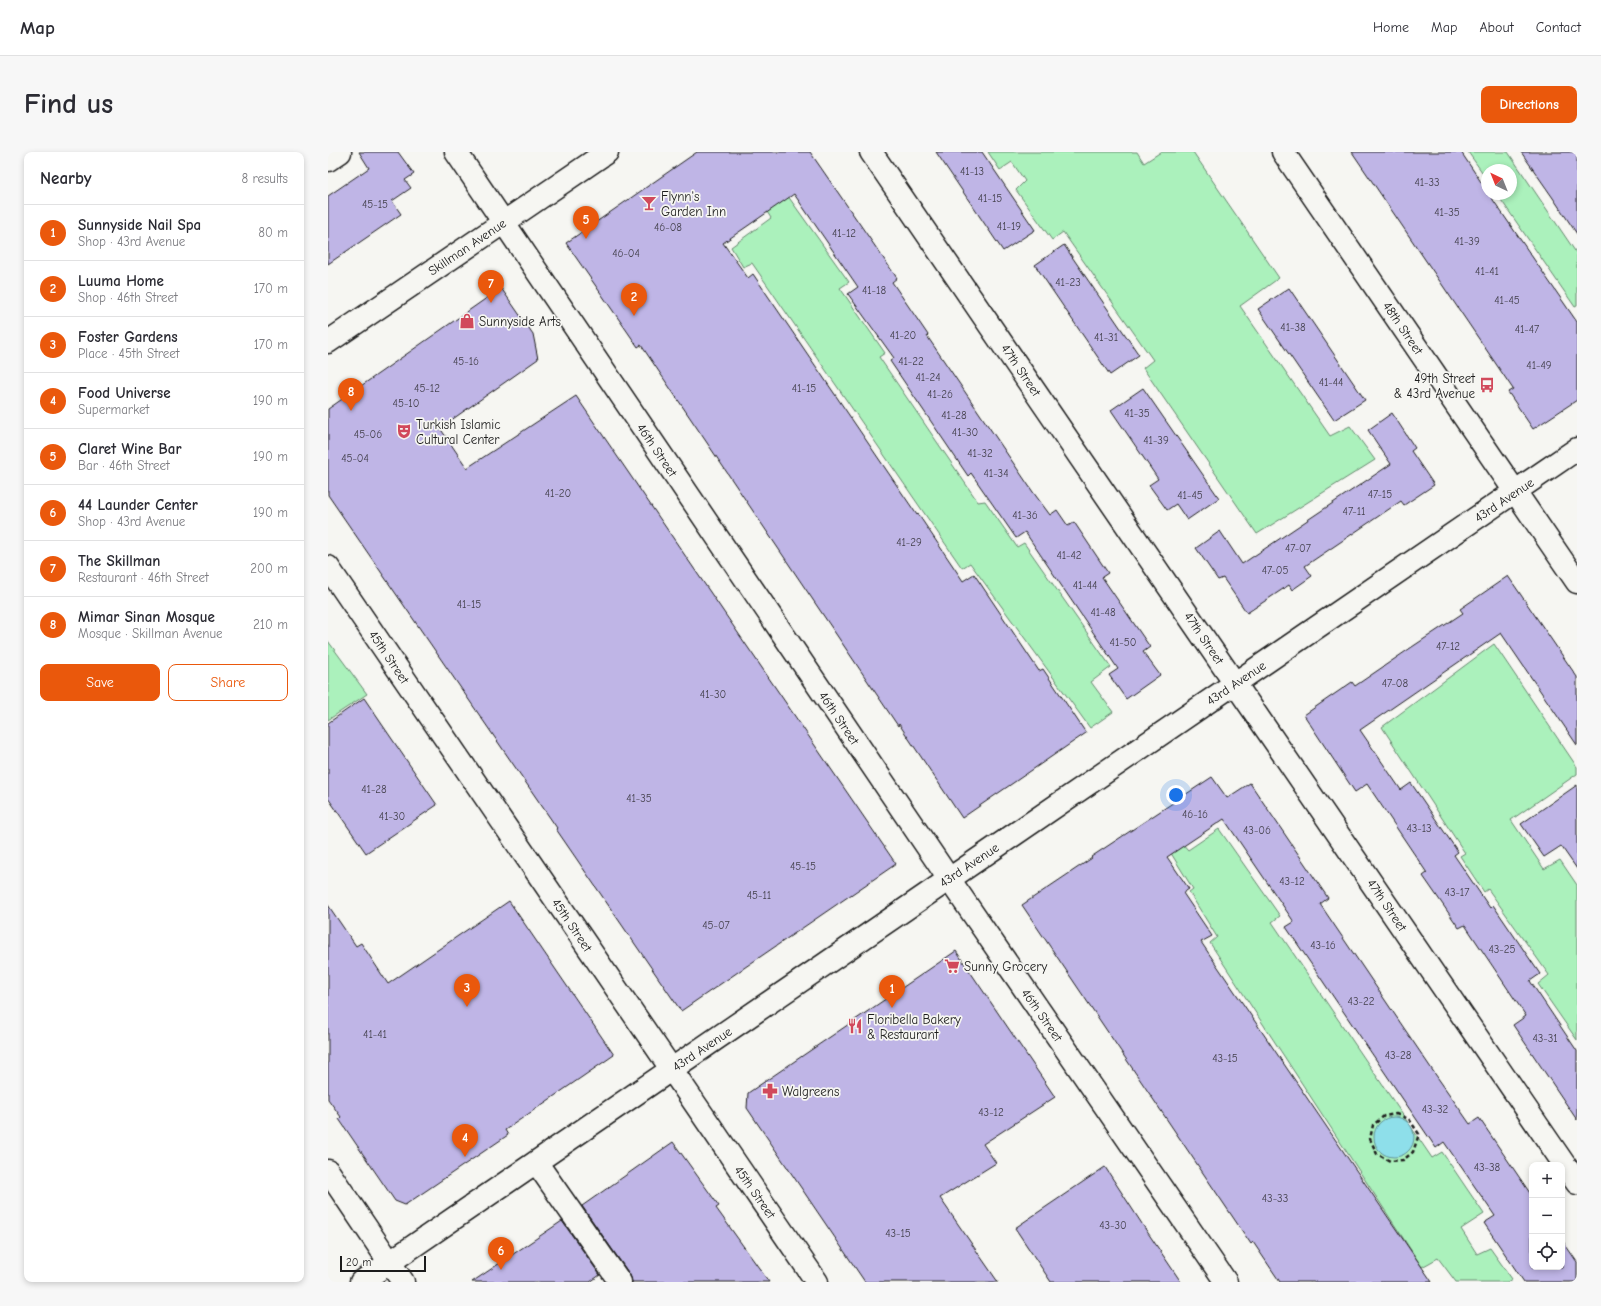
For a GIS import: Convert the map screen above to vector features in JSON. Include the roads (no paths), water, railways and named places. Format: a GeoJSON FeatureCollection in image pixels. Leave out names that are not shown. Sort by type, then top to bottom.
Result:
{"type":"FeatureCollection","features":[{"type":"Feature","properties":{"kind":"street"},"geometry":{"type":"LineString","coordinates":[[328,160],[340,152]]}},
{"type":"Feature","properties":{"kind":"street","name":"46th Street"},"geometry":{"type":"LineString","coordinates":[[456,152],[949,879],[1226,1282]]}},
{"type":"Feature","properties":{"kind":"street","name":"Skillman Avenue"},"geometry":{"type":"LineString","coordinates":[[328,342],[607,152]]}},
{"type":"Feature","properties":{"kind":"street","name":"47th Street"},"geometry":{"type":"LineString","coordinates":[[871,152],[1577,1183]]}},
{"type":"Feature","properties":{"kind":"street","name":"48th Street"},"geometry":{"type":"LineString","coordinates":[[1283,152],[1577,582]]}},
{"type":"Feature","properties":{"kind":"street","name":"43rd Avenue"},"geometry":{"type":"LineString","coordinates":[[361,1282],[1577,449]]}},
{"type":"Feature","properties":{"kind":"street","name":"45th Street"},"geometry":{"type":"LineString","coordinates":[[328,568],[817,1282]]}},
{"type":"Feature","properties":{"kind":"street"},"geometry":{"type":"LineString","coordinates":[[536,1162],[620,1282]]}},
{"type":"Feature","properties":{"kind":"street"},"geometry":{"type":"LineString","coordinates":[[328,1171],[403,1282]]}},
{"type":"Feature","properties":{"kind":"water"},"geometry":{"type":"Polygon","coordinates":[[[1398,1117],[1405,1120],[1411,1126],[1414,1137],[1413,1145],[1405,1154],[1398,1157],[1390,1157],[1383,1154],[1375,1145],[1374,1133],[1377,1126],[1386,1118],[1398,1117]]]}},
{"type":"Feature","properties":{"kind":"place","name":"Flynn's Garden Inn"},"geometry":{"type":"Point","coordinates":[649,203]}},
{"type":"Feature","properties":{"kind":"place","name":"Claret Wine Bar"},"geometry":{"type":"Point","coordinates":[586,239]}},
{"type":"Feature","properties":{"kind":"place","name":"The Skillman"},"geometry":{"type":"Point","coordinates":[491,303]}},
{"type":"Feature","properties":{"kind":"place","name":"Luuma Home"},"geometry":{"type":"Point","coordinates":[634,316]}},
{"type":"Feature","properties":{"kind":"place","name":"Sunnyside Arts"},"geometry":{"type":"Point","coordinates":[467,321]}},
{"type":"Feature","properties":{"kind":"place","name":"49th Street & 43rd Avenue"},"geometry":{"type":"Point","coordinates":[1487,385]}},
{"type":"Feature","properties":{"kind":"place","name":"Mimar Sinan Mosque"},"geometry":{"type":"Point","coordinates":[351,411]}},
{"type":"Feature","properties":{"kind":"place","name":"Turkish Islamic Cultural Center"},"geometry":{"type":"Point","coordinates":[404,431]}},
{"type":"Feature","properties":{"kind":"place","name":"Sunny Grocery"},"geometry":{"type":"Point","coordinates":[952,966]}},
{"type":"Feature","properties":{"kind":"place","name":"Foster Gardens"},"geometry":{"type":"Point","coordinates":[467,1007]}},
{"type":"Feature","properties":{"kind":"place","name":"Sunnyside Nail Spa"},"geometry":{"type":"Point","coordinates":[892,1008]}},
{"type":"Feature","properties":{"kind":"place","name":"Floribella Bakery & Restaurant"},"geometry":{"type":"Point","coordinates":[855,1026]}},
{"type":"Feature","properties":{"kind":"place","name":"Walgreens"},"geometry":{"type":"Point","coordinates":[770,1091]}},
{"type":"Feature","properties":{"kind":"place","name":"Food Universe"},"geometry":{"type":"Point","coordinates":[465,1157]}},
{"type":"Feature","properties":{"kind":"place","name":"44 Launder Center"},"geometry":{"type":"Point","coordinates":[501,1270]}}]}
